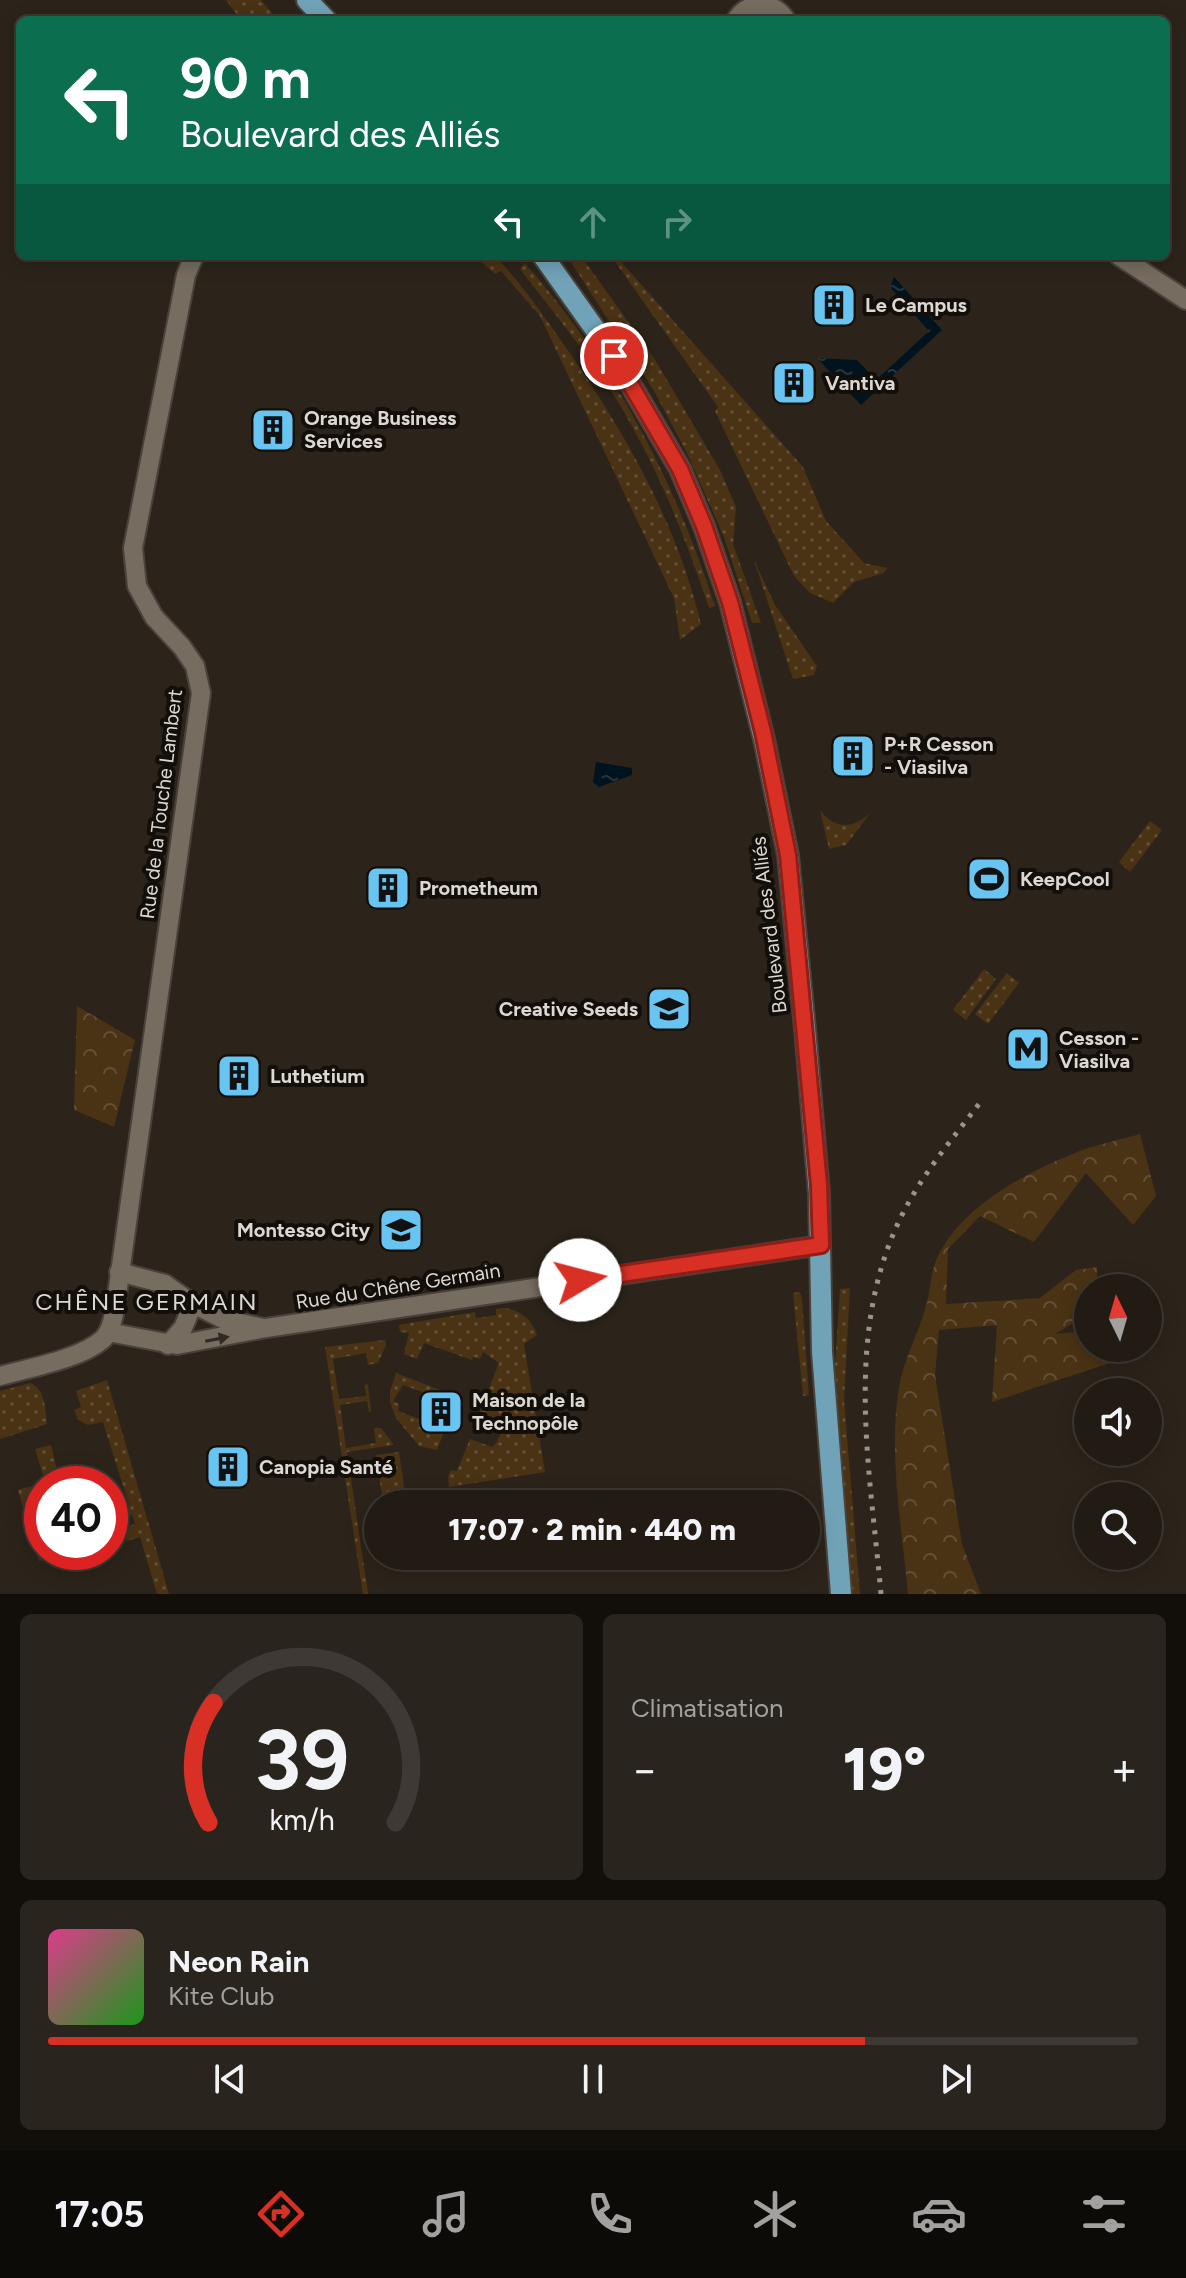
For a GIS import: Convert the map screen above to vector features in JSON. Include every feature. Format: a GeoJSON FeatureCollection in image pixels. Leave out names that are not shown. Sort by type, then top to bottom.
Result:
{"type":"FeatureCollection","features":[{"type":"Feature","properties":{"kind":"main road"},"geometry":{"type":"LineString","coordinates":[[307,0],[322,16]]}},
{"type":"Feature","properties":{"kind":"main road","name":"Boulevard des Alliés"},"geometry":{"type":"LineString","coordinates":[[546,260],[614,356],[680,469],[704,526],[730,602],[764,739],[788,855],[819,1185],[822,1352],[841,1594]]}},
{"type":"Feature","properties":{"kind":"street"},"geometry":{"type":"LineString","coordinates":[[739,16],[749,6],[760,2],[776,8],[783,16]]}},
{"type":"Feature","properties":{"kind":"street","name":"Rue de la Touche Lambert"},"geometry":{"type":"LineString","coordinates":[[108,1332],[115,1309],[201,693],[195,666],[154,617],[137,586],[133,548],[186,275],[192,260]]}},
{"type":"Feature","properties":{"kind":"street"},"geometry":{"type":"LineString","coordinates":[[1125,260],[1186,300]]}},
{"type":"Feature","properties":{"kind":"street","name":"Rue du Chêne Germain"},"geometry":{"type":"LineString","coordinates":[[108,1332],[168,1345],[198,1343],[266,1328],[821,1245]]}},
{"type":"Feature","properties":{"kind":"street","name":"Rue du Chêne Germain"},"geometry":{"type":"LineString","coordinates":[[119,1272],[165,1284],[193,1304],[223,1319],[266,1328]]}},
{"type":"Feature","properties":{"kind":"street"},"geometry":{"type":"LineString","coordinates":[[168,1345],[183,1328],[193,1304]]}},
{"type":"Feature","properties":{"kind":"street"},"geometry":{"type":"LineString","coordinates":[[0,1376],[71,1356],[103,1339],[108,1332]]}},
{"type":"Feature","properties":{"kind":"green space"},"geometry":{"type":"Polygon","coordinates":[[[226,0],[261,0],[275,16],[238,16],[226,0]]]}},
{"type":"Feature","properties":{"kind":"green space"},"geometry":{"type":"Polygon","coordinates":[[[479,260],[499,260],[530,298],[606,408],[645,477],[677,548],[701,624],[680,640],[674,598],[540,316],[501,271],[495,274],[479,260]]]}},
{"type":"Feature","properties":{"kind":"green space"},"geometry":{"type":"Polygon","coordinates":[[[570,260],[584,260],[654,358],[720,470],[736,507],[733,544],[761,623],[752,623],[724,537],[686,451],[654,391],[570,260]]]}},
{"type":"Feature","properties":{"kind":"green space"},"geometry":{"type":"Polygon","coordinates":[[[614,260],[620,260],[803,467],[826,521],[864,563],[887,568],[884,573],[854,582],[833,603],[810,593],[794,576],[715,411],[718,407],[614,260]]]}},
{"type":"Feature","properties":{"kind":"green space"},"geometry":{"type":"Polygon","coordinates":[[[525,263],[587,342],[638,425],[680,512],[715,606],[709,608],[669,502],[632,426],[595,367],[520,269],[525,263]]]}},
{"type":"Feature","properties":{"kind":"green space"},"geometry":{"type":"Polygon","coordinates":[[[754,560],[775,605],[817,666],[814,675],[793,679],[754,560]]]}},
{"type":"Feature","properties":{"kind":"green space"},"geometry":{"type":"Polygon","coordinates":[[[820,810],[832,821],[845,825],[858,822],[871,812],[846,845],[829,849],[820,810]]]}},
{"type":"Feature","properties":{"kind":"green space"},"geometry":{"type":"Polygon","coordinates":[[[1150,821],[1162,830],[1130,872],[1119,862],[1150,821]]]}},
{"type":"Feature","properties":{"kind":"green space"},"geometry":{"type":"Polygon","coordinates":[[[984,969],[996,979],[966,1020],[953,1010],[984,969]]]}},
{"type":"Feature","properties":{"kind":"green space"},"geometry":{"type":"Polygon","coordinates":[[[1007,973],[1019,983],[988,1024],[975,1014],[1007,973]]]}},
{"type":"Feature","properties":{"kind":"green space"},"geometry":{"type":"Polygon","coordinates":[[[77,1006],[135,1040],[114,1127],[74,1110],[77,1006]]]}},
{"type":"Feature","properties":{"kind":"green space"},"geometry":{"type":"Polygon","coordinates":[[[1140,1134],[1156,1196],[1133,1225],[1086,1173],[1034,1242],[980,1216],[948,1249],[946,1304],[1040,1298],[1076,1270],[1097,1267],[1097,1274],[1074,1274],[1074,1322],[1055,1334],[1074,1332],[1074,1362],[1113,1362],[992,1402],[997,1325],[939,1330],[935,1375],[962,1544],[981,1594],[908,1594],[897,1490],[896,1412],[901,1376],[928,1300],[937,1258],[961,1224],[994,1195],[1051,1163],[1140,1134]]]}},
{"type":"Feature","properties":{"kind":"green space"},"geometry":{"type":"Polygon","coordinates":[[[850,1288],[844,1400],[860,1594],[849,1594],[836,1426],[835,1365],[840,1289],[850,1288]]]}},
{"type":"Feature","properties":{"kind":"green space"},"geometry":{"type":"Polygon","coordinates":[[[800,1292],[809,1395],[803,1396],[793,1293],[800,1292]]]}},
{"type":"Feature","properties":{"kind":"green space"},"geometry":{"type":"Polygon","coordinates":[[[504,1308],[525,1316],[537,1335],[524,1344],[545,1472],[449,1487],[448,1476],[451,1470],[457,1471],[470,1439],[492,1447],[502,1430],[496,1427],[498,1422],[479,1414],[499,1363],[483,1352],[480,1359],[473,1357],[472,1360],[424,1343],[417,1359],[404,1354],[409,1333],[400,1332],[399,1325],[475,1312],[476,1318],[496,1315],[496,1309],[504,1308]]]}},
{"type":"Feature","properties":{"kind":"green space"},"geometry":{"type":"Polygon","coordinates":[[[385,1340],[386,1345],[378,1363],[368,1365],[366,1353],[333,1359],[339,1399],[366,1396],[365,1384],[368,1385],[371,1411],[367,1401],[340,1405],[346,1448],[376,1443],[374,1428],[381,1428],[394,1445],[347,1452],[368,1594],[363,1594],[325,1347],[385,1340]]]}},
{"type":"Feature","properties":{"kind":"green space"},"geometry":{"type":"Polygon","coordinates":[[[396,1373],[445,1392],[447,1401],[403,1385],[393,1401],[399,1404],[398,1411],[445,1429],[437,1450],[419,1446],[396,1418],[390,1391],[396,1373]]]}},
{"type":"Feature","properties":{"kind":"green space"},"geometry":{"type":"Polygon","coordinates":[[[107,1380],[169,1594],[157,1594],[140,1537],[128,1541],[128,1526],[135,1524],[132,1515],[128,1516],[128,1466],[117,1466],[103,1422],[88,1425],[78,1420],[74,1410],[81,1407],[76,1391],[107,1380]]]}},
{"type":"Feature","properties":{"kind":"green space"},"geometry":{"type":"Polygon","coordinates":[[[30,1383],[42,1395],[47,1424],[0,1439],[0,1391],[30,1383]]]}},
{"type":"Feature","properties":{"kind":"green space"},"geometry":{"type":"Polygon","coordinates":[[[51,1445],[56,1466],[40,1466],[35,1449],[51,1445]]]}},
{"type":"Feature","properties":{"kind":"green space"},"geometry":{"type":"Polygon","coordinates":[[[399,1452],[404,1490],[381,1490],[376,1455],[399,1452]]]}},
{"type":"Feature","properties":{"kind":"green space"},"geometry":{"type":"Polygon","coordinates":[[[24,1488],[24,1510],[18,1490],[24,1488]]]}},
{"type":"Feature","properties":{"kind":"water"},"geometry":{"type":"Polygon","coordinates":[[[894,277],[942,330],[861,405],[817,358],[857,360],[876,380],[929,331],[890,287],[894,277]]]}},
{"type":"Feature","properties":{"kind":"water"},"geometry":{"type":"Polygon","coordinates":[[[596,762],[632,768],[632,775],[599,787],[593,782],[596,762]]]}},
{"type":"Feature","properties":{"kind":"railway"},"geometry":{"type":"LineString","coordinates":[[881,1594],[865,1402],[872,1306],[884,1260],[910,1200],[982,1100]]}},
{"type":"Feature","properties":{"kind":"place","name":"Le Campus"},"geometry":{"type":"Point","coordinates":[834,305]}},
{"type":"Feature","properties":{"kind":"place","name":"Vantiva"},"geometry":{"type":"Point","coordinates":[794,383]}},
{"type":"Feature","properties":{"kind":"place","name":"Orange Business Services"},"geometry":{"type":"Point","coordinates":[273,430]}},
{"type":"Feature","properties":{"kind":"place","name":"P+R Cesson - Viasilva"},"geometry":{"type":"Point","coordinates":[853,756]}},
{"type":"Feature","properties":{"kind":"place","name":"KeepCool"},"geometry":{"type":"Point","coordinates":[989,879]}},
{"type":"Feature","properties":{"kind":"place","name":"Prometheum"},"geometry":{"type":"Point","coordinates":[388,888]}},
{"type":"Feature","properties":{"kind":"place","name":"Creative Seeds"},"geometry":{"type":"Point","coordinates":[669,1009]}},
{"type":"Feature","properties":{"kind":"place","name":"Cesson - Viasilva"},"geometry":{"type":"Point","coordinates":[1028,1049]}},
{"type":"Feature","properties":{"kind":"place","name":"Luthetium"},"geometry":{"type":"Point","coordinates":[239,1076]}},
{"type":"Feature","properties":{"kind":"place","name":"Montesso City"},"geometry":{"type":"Point","coordinates":[401,1230]}},
{"type":"Feature","properties":{"kind":"place","name":"Maison de la Technopôle"},"geometry":{"type":"Point","coordinates":[441,1412]}},
{"type":"Feature","properties":{"kind":"place","name":"Canopia Santé"},"geometry":{"type":"Point","coordinates":[228,1467]}},
{"type":"Feature","properties":{"kind":"district","name":"CHÊNE GERMAIN"},"geometry":{"type":"Point","coordinates":[147,1302]}},
{"type":"Feature","properties":{"kind":"route"},"geometry":{"type":"LineString","coordinates":[[580,1280],[821,1245],[819,1185],[788,855],[763,732],[730,602],[704,526],[680,469],[614,356]]}}]}
